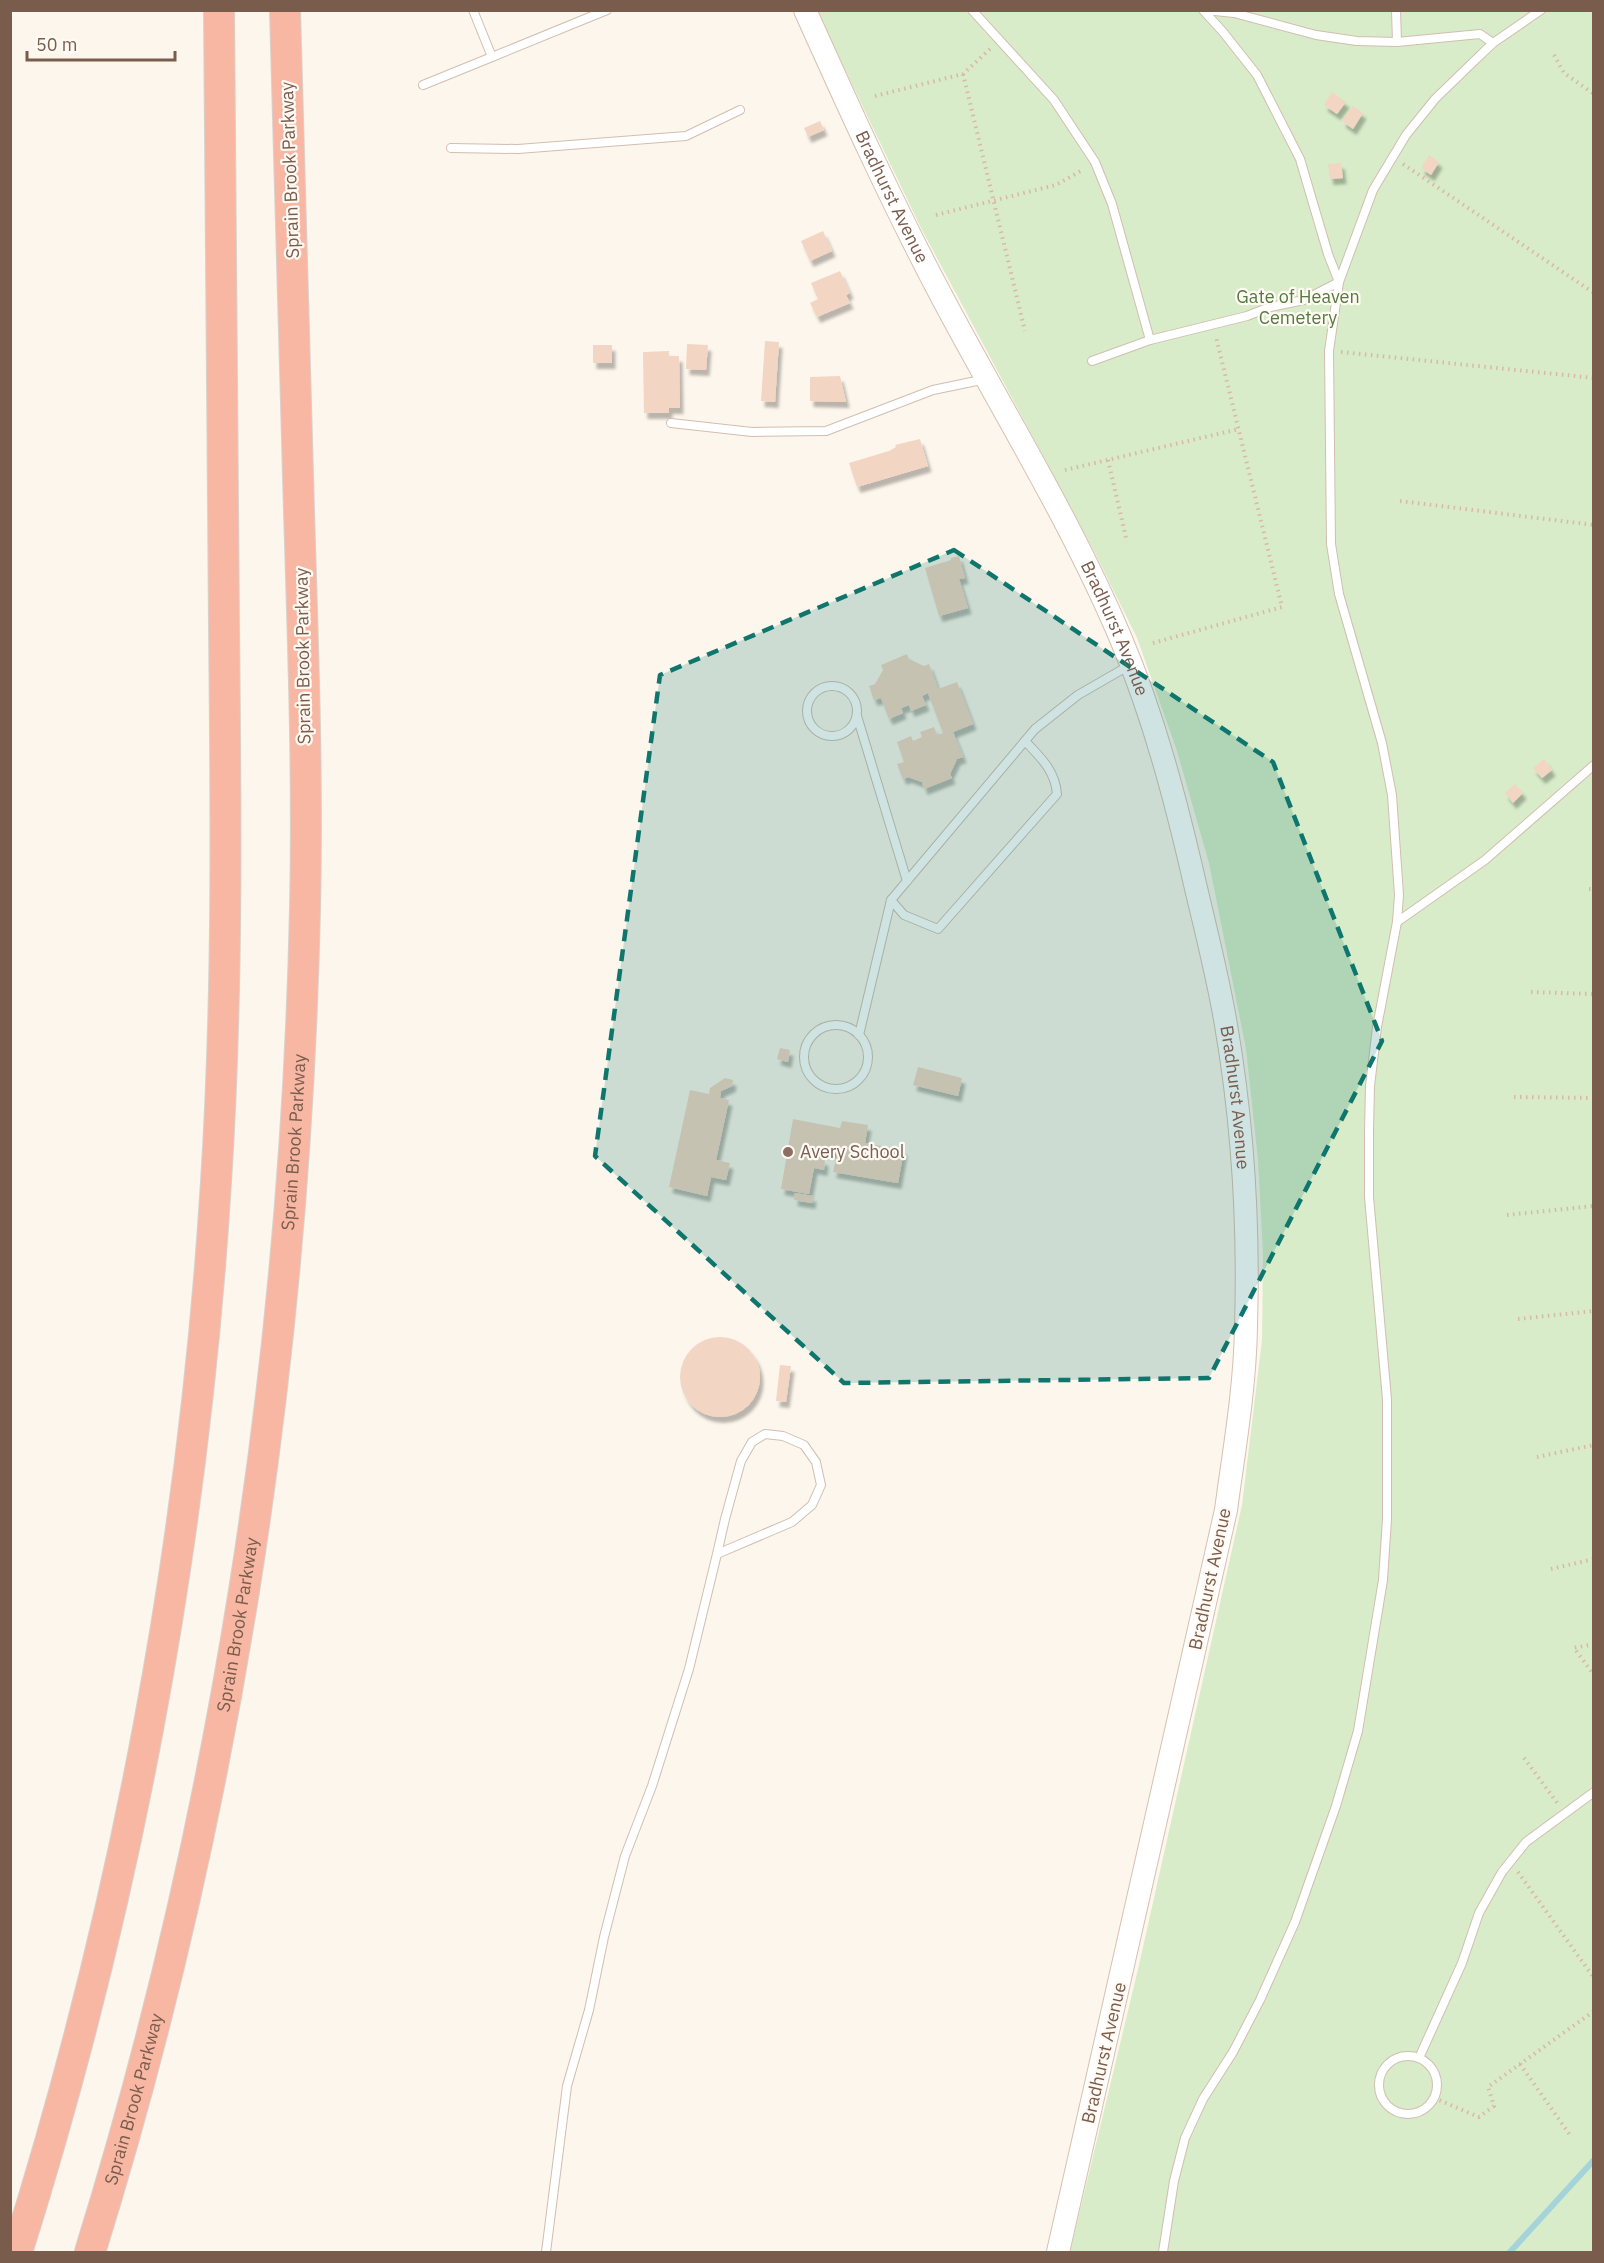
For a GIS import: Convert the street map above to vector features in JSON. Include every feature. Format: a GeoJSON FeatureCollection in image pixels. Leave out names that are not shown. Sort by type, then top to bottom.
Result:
{"type":"FeatureCollection","features":[{"type":"Feature","properties":{"kind":"highway"},"geometry":{"type":"LineString","coordinates":[[18,2253],[80,2031],[130,1814],[157,1676],[179,1538],[197,1400],[208,1288],[216,1186],[226,963],[219,10]]}},
{"type":"Feature","properties":{"kind":"highway","name":"Sprain Brook Parkway"},"geometry":{"type":"LineString","coordinates":[[90,2253],[154,2024],[188,1885],[214,1754],[240,1615],[262,1473],[289,1228],[300,1051],[306,815],[285,10]]}},
{"type":"Feature","properties":{"kind":"main road","name":"Bradhurst Avenue"},"geometry":{"type":"LineString","coordinates":[[805,10],[869,153],[943,300],[1078,547],[1131,664],[1148,710],[1171,786],[1198,897],[1226,1025],[1239,1131],[1246,1226],[1246,1331],[1240,1411],[1226,1510],[1058,2253]]}},
{"type":"Feature","properties":{"kind":"lane"},"geometry":{"type":"LineString","coordinates":[[473,10],[492,57]]}},
{"type":"Feature","properties":{"kind":"lane"},"geometry":{"type":"LineString","coordinates":[[423,85],[607,10]]}},
{"type":"Feature","properties":{"kind":"lane"},"geometry":{"type":"LineString","coordinates":[[972,10],[1054,99],[1095,162],[1112,204],[1150,340]]}},
{"type":"Feature","properties":{"kind":"lane"},"geometry":{"type":"LineString","coordinates":[[1204,10],[1234,14],[1316,35],[1356,41],[1397,42],[1480,34],[1494,43]]}},
{"type":"Feature","properties":{"kind":"lane"},"geometry":{"type":"LineString","coordinates":[[1204,10],[1257,75],[1300,159],[1339,282]]}},
{"type":"Feature","properties":{"kind":"lane"},"geometry":{"type":"LineString","coordinates":[[1396,10],[1397,42]]}},
{"type":"Feature","properties":{"kind":"lane"},"geometry":{"type":"LineString","coordinates":[[1163,2253],[1174,2181],[1185,2138],[1203,2099],[1233,2052],[1260,2000],[1295,1922],[1336,1806],[1358,1731],[1383,1580],[1388,1456],[1382,1337],[1369,1197],[1370,1097],[1377,1028],[1397,922],[1399,895],[1392,795],[1382,744],[1339,594],[1331,544],[1329,351],[1339,282],[1373,190],[1406,135],[1435,99],[1494,43],[1541,10]]}},
{"type":"Feature","properties":{"kind":"lane"},"geometry":{"type":"LineString","coordinates":[[451,148],[518,149],[686,136],[740,110]]}},
{"type":"Feature","properties":{"kind":"lane"},"geometry":{"type":"LineString","coordinates":[[1092,361],[1150,340],[1247,316],[1269,307],[1304,300],[1339,282]]}},
{"type":"Feature","properties":{"kind":"lane"},"geometry":{"type":"LineString","coordinates":[[671,423],[752,432],[826,431],[933,390],[987,379]]}},
{"type":"Feature","properties":{"kind":"lane"},"geometry":{"type":"LineString","coordinates":[[860,1035],[851,1028],[840,1025],[819,1030],[806,1046],[804,1057],[811,1077],[819,1084],[839,1089],[858,1081],[868,1064],[868,1053],[860,1035],[891,900],[1035,729],[1078,695],[1131,664]]}},
{"type":"Feature","properties":{"kind":"lane"},"geometry":{"type":"LineString","coordinates":[[857,716],[849,731],[833,737],[825,736],[811,726],[806,710],[812,695],[827,686],[835,686],[850,693],[855,700],[857,716],[907,881]]}},
{"type":"Feature","properties":{"kind":"lane"},"geometry":{"type":"LineString","coordinates":[[891,900],[904,915],[938,929],[1057,794],[1056,782],[1050,768],[1024,741]]}},
{"type":"Feature","properties":{"kind":"lane"},"geometry":{"type":"LineString","coordinates":[[1397,922],[1485,860],[1593,765]]}},
{"type":"Feature","properties":{"kind":"lane"},"geometry":{"type":"LineString","coordinates":[[546,2253],[567,2086],[589,2010],[604,1937],[625,1856],[652,1786],[689,1669],[717,1554],[741,1461],[752,1442],[765,1434],[783,1436],[804,1445],[816,1462],[821,1485],[812,1505],[792,1522],[717,1554]]}},
{"type":"Feature","properties":{"kind":"lane"},"geometry":{"type":"LineString","coordinates":[[1419,2058],[1462,1963],[1479,1913],[1502,1872],[1526,1842],[1593,1791]]}},
{"type":"Feature","properties":{"kind":"lane"},"geometry":{"type":"LineString","coordinates":[[1408,2056],[1419,2058],[1434,2072],[1437,2084],[1434,2098],[1424,2109],[1414,2114],[1395,2111],[1387,2105],[1379,2092],[1379,2080],[1383,2070],[1392,2061],[1408,2056]]}},
{"type":"Feature","properties":{"kind":"path"},"geometry":{"type":"LineString","coordinates":[[875,96],[963,74],[999,40]]}},
{"type":"Feature","properties":{"kind":"path"},"geometry":{"type":"LineString","coordinates":[[1554,55],[1564,73],[1593,94]]}},
{"type":"Feature","properties":{"kind":"path"},"geometry":{"type":"LineString","coordinates":[[963,74],[1025,331]]}},
{"type":"Feature","properties":{"kind":"path"},"geometry":{"type":"LineString","coordinates":[[1392,157],[1593,293]]}},
{"type":"Feature","properties":{"kind":"path"},"geometry":{"type":"LineString","coordinates":[[936,215],[1056,184],[1095,162]]}},
{"type":"Feature","properties":{"kind":"path"},"geometry":{"type":"LineString","coordinates":[[1153,643],[1282,607],[1214,325]]}},
{"type":"Feature","properties":{"kind":"path"},"geometry":{"type":"LineString","coordinates":[[1329,351],[1593,378]]}},
{"type":"Feature","properties":{"kind":"path"},"geometry":{"type":"LineString","coordinates":[[1065,470],[1239,429]]}},
{"type":"Feature","properties":{"kind":"path"},"geometry":{"type":"LineString","coordinates":[[1108,460],[1127,542]]}},
{"type":"Feature","properties":{"kind":"path"},"geometry":{"type":"LineString","coordinates":[[1400,501],[1593,525]]}},
{"type":"Feature","properties":{"kind":"path"},"geometry":{"type":"LineString","coordinates":[[1531,992],[1593,994]]}},
{"type":"Feature","properties":{"kind":"path"},"geometry":{"type":"LineString","coordinates":[[1515,1097],[1593,1098]]}},
{"type":"Feature","properties":{"kind":"path"},"geometry":{"type":"LineString","coordinates":[[1508,1215],[1593,1206]]}},
{"type":"Feature","properties":{"kind":"path"},"geometry":{"type":"LineString","coordinates":[[1518,1319],[1593,1311]]}},
{"type":"Feature","properties":{"kind":"path"},"geometry":{"type":"LineString","coordinates":[[1537,1457],[1593,1445]]}},
{"type":"Feature","properties":{"kind":"path"},"geometry":{"type":"LineString","coordinates":[[1551,1569],[1593,1559]]}},
{"type":"Feature","properties":{"kind":"path"},"geometry":{"type":"LineString","coordinates":[[1593,1644],[1574,1648],[1593,1675]]}},
{"type":"Feature","properties":{"kind":"path"},"geometry":{"type":"LineString","coordinates":[[1524,1758],[1564,1812]]}},
{"type":"Feature","properties":{"kind":"path"},"geometry":{"type":"LineString","coordinates":[[1510,1862],[1593,1978]]}},
{"type":"Feature","properties":{"kind":"path"},"geometry":{"type":"LineString","coordinates":[[1434,2098],[1479,2117],[1494,2106],[1488,2088],[1593,2011]]}},
{"type":"Feature","properties":{"kind":"path"},"geometry":{"type":"LineString","coordinates":[[1520,2064],[1570,2135]]}},
{"type":"Feature","properties":{"kind":"highlighted area"},"geometry":{"type":"Polygon","coordinates":[[[954,550],[1273,762],[1382,1041],[1209,1378],[844,1383],[595,1156],[660,675],[954,550]]]}},
{"type":"Feature","properties":{"kind":"green space","name":"Gate of Heaven Cemetery"},"geometry":{"type":"Polygon","coordinates":[[[817,11],[1593,11],[1593,2252],[1070,2252],[1139,1965],[1242,1505],[1262,1340],[1263,1254],[1258,1160],[1246,1049],[1209,863],[1177,751],[1137,638],[1097,557],[921,228],[817,11]]]}},
{"type":"Feature","properties":{"kind":"building"},"geometry":{"type":"Polygon","coordinates":[[[1332,92],[1346,102],[1337,114],[1324,105],[1332,92]]]}},
{"type":"Feature","properties":{"kind":"building"},"geometry":{"type":"Polygon","coordinates":[[[1353,106],[1363,113],[1353,129],[1342,121],[1353,106]]]}},
{"type":"Feature","properties":{"kind":"building"},"geometry":{"type":"Polygon","coordinates":[[[820,121],[824,130],[808,137],[804,128],[820,121]]]}},
{"type":"Feature","properties":{"kind":"building"},"geometry":{"type":"Polygon","coordinates":[[[1429,155],[1439,162],[1431,175],[1421,168],[1429,155]]]}},
{"type":"Feature","properties":{"kind":"building"},"geometry":{"type":"Polygon","coordinates":[[[1341,163],[1343,178],[1330,179],[1328,164],[1341,163]]]}},
{"type":"Feature","properties":{"kind":"building"},"geometry":{"type":"Polygon","coordinates":[[[823,231],[832,251],[810,261],[801,241],[823,231]]]}},
{"type":"Feature","properties":{"kind":"building"},"geometry":{"type":"Polygon","coordinates":[[[840,271],[850,293],[846,295],[850,303],[817,317],[810,303],[818,299],[811,283],[840,271]]]}},
{"type":"Feature","properties":{"kind":"building"},"geometry":{"type":"Polygon","coordinates":[[[765,341],[779,342],[775,402],[761,401],[765,341]]]}},
{"type":"Feature","properties":{"kind":"building"},"geometry":{"type":"Polygon","coordinates":[[[687,344],[708,345],[706,370],[686,369],[687,344]]]}},
{"type":"Feature","properties":{"kind":"building"},"geometry":{"type":"Polygon","coordinates":[[[593,345],[612,345],[612,363],[593,363],[593,345]]]}},
{"type":"Feature","properties":{"kind":"building"},"geometry":{"type":"Polygon","coordinates":[[[669,351],[669,356],[679,356],[680,408],[669,408],[669,413],[644,413],[643,352],[669,351]]]}},
{"type":"Feature","properties":{"kind":"building"},"geometry":{"type":"Polygon","coordinates":[[[840,376],[846,402],[810,401],[810,377],[840,376]]]}},
{"type":"Feature","properties":{"kind":"building"},"geometry":{"type":"Polygon","coordinates":[[[920,439],[928,466],[857,487],[849,463],[889,451],[896,447],[895,445],[920,439]]]}},
{"type":"Feature","properties":{"kind":"building"},"geometry":{"type":"Polygon","coordinates":[[[959,556],[965,578],[959,579],[968,608],[939,616],[925,568],[959,556]]]}},
{"type":"Feature","properties":{"kind":"building"},"geometry":{"type":"Polygon","coordinates":[[[907,654],[909,659],[924,666],[929,664],[938,689],[957,682],[973,724],[953,732],[963,757],[957,759],[950,774],[952,778],[924,789],[922,782],[908,777],[903,779],[897,764],[904,762],[897,742],[911,736],[913,741],[922,737],[920,732],[934,727],[937,735],[943,733],[928,693],[922,696],[926,705],[911,711],[909,705],[901,708],[903,713],[889,719],[881,698],[874,700],[869,686],[875,684],[883,670],[881,665],[907,654]]]}},
{"type":"Feature","properties":{"kind":"building"},"geometry":{"type":"Polygon","coordinates":[[[1544,759],[1552,770],[1542,778],[1533,768],[1544,759]]]}},
{"type":"Feature","properties":{"kind":"building"},"geometry":{"type":"Polygon","coordinates":[[[1515,784],[1523,793],[1513,803],[1505,793],[1515,784]]]}},
{"type":"Feature","properties":{"kind":"building"},"geometry":{"type":"Polygon","coordinates":[[[780,1048],[790,1050],[788,1062],[777,1059],[780,1048]]]}},
{"type":"Feature","properties":{"kind":"building"},"geometry":{"type":"Polygon","coordinates":[[[918,1067],[962,1078],[958,1096],[913,1085],[918,1067]]]}},
{"type":"Feature","properties":{"kind":"building"},"geometry":{"type":"Polygon","coordinates":[[[725,1078],[733,1080],[732,1086],[721,1091],[720,1098],[729,1100],[716,1160],[730,1163],[726,1180],[711,1177],[707,1196],[669,1187],[690,1090],[709,1094],[710,1088],[725,1078]]]}},
{"type":"Feature","properties":{"kind":"building"},"geometry":{"type":"Polygon","coordinates":[[[793,1119],[840,1128],[842,1121],[868,1125],[865,1143],[904,1150],[898,1183],[833,1172],[837,1154],[817,1151],[816,1158],[825,1160],[824,1170],[814,1168],[809,1194],[781,1189],[793,1119]]]}},
{"type":"Feature","properties":{"kind":"building"},"geometry":{"type":"Polygon","coordinates":[[[795,1193],[813,1196],[812,1203],[794,1200],[795,1193]]]}},
{"type":"Feature","properties":{"kind":"building"},"geometry":{"type":"Polygon","coordinates":[[[712,1337],[728,1337],[749,1348],[760,1369],[760,1385],[749,1406],[728,1417],[712,1417],[698,1411],[686,1399],[680,1385],[680,1369],[686,1355],[698,1343],[712,1337]]]}},
{"type":"Feature","properties":{"kind":"building"},"geometry":{"type":"Polygon","coordinates":[[[780,1365],[791,1366],[786,1402],[776,1401],[780,1365]]]}},
{"type":"Feature","properties":{"kind":"waterway"},"geometry":{"type":"LineString","coordinates":[[1510,2252],[1594,2160]]}},
{"type":"Feature","properties":{"kind":"place","name":"Avery School"},"geometry":{"type":"Point","coordinates":[788,1152]}}]}
